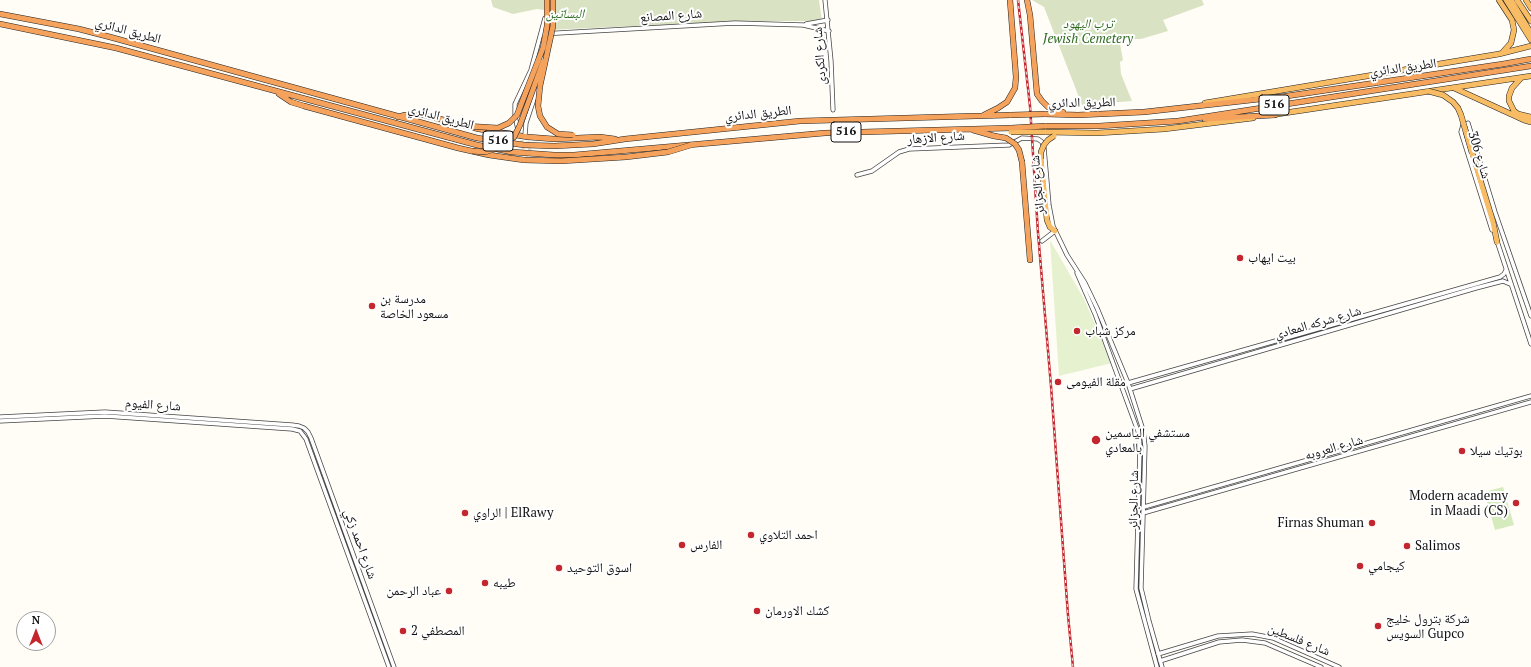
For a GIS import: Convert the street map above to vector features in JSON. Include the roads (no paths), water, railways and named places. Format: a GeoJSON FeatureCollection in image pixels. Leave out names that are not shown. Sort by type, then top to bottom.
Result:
{"type":"FeatureCollection","features":[{"type":"Feature","properties":{"kind":"highway"},"geometry":{"type":"LineString","coordinates":[[466,126],[498,128],[509,123],[517,115],[543,48],[547,26],[546,0]]}},
{"type":"Feature","properties":{"kind":"highway"},"geometry":{"type":"LineString","coordinates":[[551,0],[554,18],[538,96],[540,116],[543,122],[552,131],[558,134],[618,140]]}},
{"type":"Feature","properties":{"kind":"highway"},"geometry":{"type":"LineString","coordinates":[[982,116],[1003,105],[1015,88],[1016,77],[1010,0]]}},
{"type":"Feature","properties":{"kind":"highway"},"geometry":{"type":"LineString","coordinates":[[1027,0],[1030,14],[1037,94],[1042,101],[1052,109],[1078,115]]}},
{"type":"Feature","properties":{"kind":"highway"},"geometry":{"type":"LineString","coordinates":[[1499,0],[1511,17],[1514,30],[1509,46],[1499,54]]}},
{"type":"Feature","properties":{"kind":"highway"},"geometry":{"type":"LineString","coordinates":[[1506,0],[1531,40]]}},
{"type":"Feature","properties":{"kind":"highway"},"geometry":{"type":"LineString","coordinates":[[1511,0],[1531,33]]}},
{"type":"Feature","properties":{"kind":"highway"},"geometry":{"type":"LineString","coordinates":[[1517,0],[1531,21]]}},
{"type":"Feature","properties":{"kind":"highway"},"geometry":{"type":"LineString","coordinates":[[1527,0],[1531,3]]}},
{"type":"Feature","properties":{"kind":"highway"},"geometry":{"type":"LineString","coordinates":[[1527,0],[1531,8]]}},
{"type":"Feature","properties":{"kind":"highway","name":"الطريق الدائري"},"geometry":{"type":"LineString","coordinates":[[0,14],[79,29],[477,138],[510,143],[554,146],[592,144],[800,121],[1045,114],[1078,115],[1137,112],[1287,96],[1531,59]]}},
{"type":"Feature","properties":{"kind":"highway","name":"الطريق الدائري"},"geometry":{"type":"LineString","coordinates":[[0,24],[116,48],[477,145],[512,152],[554,155],[574,155],[825,133],[1000,128],[1011,130],[1045,129],[1178,121],[1503,72],[1531,66]]}},
{"type":"Feature","properties":{"kind":"highway"},"geometry":{"type":"LineString","coordinates":[[472,151],[485,152],[498,148],[509,141],[518,131],[550,42]]}},
{"type":"Feature","properties":{"kind":"highway"},"geometry":{"type":"LineString","coordinates":[[1177,108],[1499,54],[1531,46]]}},
{"type":"Feature","properties":{"kind":"highway"},"geometry":{"type":"LineString","coordinates":[[1045,129],[1065,132],[1125,132],[1181,128],[1531,76]]}},
{"type":"Feature","properties":{"kind":"highway"},"geometry":{"type":"LineString","coordinates":[[1521,78],[1512,88],[1509,101],[1514,111],[1518,114],[1531,117]]}},
{"type":"Feature","properties":{"kind":"highway"},"geometry":{"type":"LineString","coordinates":[[1453,88],[1531,122]]}},
{"type":"Feature","properties":{"kind":"highway"},"geometry":{"type":"LineString","coordinates":[[276,92],[297,104],[472,151],[512,159],[561,161],[652,154],[672,151],[692,145]]}},
{"type":"Feature","properties":{"kind":"highway"},"geometry":{"type":"LineString","coordinates":[[1428,92],[1446,97],[1460,112],[1493,222],[1497,242]]}},
{"type":"Feature","properties":{"kind":"highway"},"geometry":{"type":"LineString","coordinates":[[1178,121],[1276,114]]}},
{"type":"Feature","properties":{"kind":"highway"},"geometry":{"type":"LineString","coordinates":[[398,117],[405,115],[424,115],[490,132],[528,137],[554,139],[596,137]]}},
{"type":"Feature","properties":{"kind":"highway"},"geometry":{"type":"LineString","coordinates":[[971,129],[1006,138],[1018,147],[1021,154],[1030,260]]}},
{"type":"Feature","properties":{"kind":"highway"},"geometry":{"type":"LineString","coordinates":[[1055,231],[1050,227],[1047,220],[1041,155],[1044,145],[1048,140],[1065,132]]}},
{"type":"Feature","properties":{"kind":"street"},"geometry":{"type":"LineString","coordinates":[[520,134],[515,121],[515,104],[531,70],[551,0]]}},
{"type":"Feature","properties":{"kind":"street","name":"شارع الكردى"},"geometry":{"type":"LineString","coordinates":[[825,0],[829,31],[833,110]]}},
{"type":"Feature","properties":{"kind":"street","name":"شارع المصانع"},"geometry":{"type":"LineString","coordinates":[[803,25],[828,20]]}},
{"type":"Feature","properties":{"kind":"street","name":"شارع المصانع"},"geometry":{"type":"LineString","coordinates":[[541,34],[722,23],[803,25],[829,31]]}},
{"type":"Feature","properties":{"kind":"street"},"geometry":{"type":"LineString","coordinates":[[525,135],[526,123],[553,33]]}},
{"type":"Feature","properties":{"kind":"street","name":"شارع 306"},"geometry":{"type":"LineString","coordinates":[[1531,316],[1495,212],[1468,123],[1463,125],[1461,132],[1531,344]]}},
{"type":"Feature","properties":{"kind":"street","name":"شارع الازهار"},"geometry":{"type":"LineString","coordinates":[[857,175],[872,172],[899,152],[909,149],[1009,145],[1022,138],[1038,139]]}},
{"type":"Feature","properties":{"kind":"street","name":"شارع الجزائر"},"geometry":{"type":"LineString","coordinates":[[1038,139],[1044,146],[1049,205],[1055,231],[1077,273],[1097,319],[1138,428],[1140,441],[1136,589],[1157,667]]}},
{"type":"Feature","properties":{"kind":"street"},"geometry":{"type":"LineString","coordinates":[[1042,241],[1055,231]]}},
{"type":"Feature","properties":{"kind":"street","name":"شارع شركه المعادي"},"geometry":{"type":"LineString","coordinates":[[1128,383],[1500,277],[1504,274],[1506,269]]}},
{"type":"Feature","properties":{"kind":"street","name":"شارع الجزائر"},"geometry":{"type":"LineString","coordinates":[[1077,273],[1085,283],[1097,308],[1128,383],[1143,430],[1145,460],[1141,588],[1162,667]]}},
{"type":"Feature","properties":{"kind":"street","name":"شارع شركه المعادي"},"geometry":{"type":"LineString","coordinates":[[1130,389],[1503,280],[1511,285]]}},
{"type":"Feature","properties":{"kind":"street"},"geometry":{"type":"LineString","coordinates":[[1361,316],[1363,321]]}},
{"type":"Feature","properties":{"kind":"street","name":"شارع العروبه"},"geometry":{"type":"LineString","coordinates":[[1144,507],[1531,396]]}},
{"type":"Feature","properties":{"kind":"street","name":"شارع العروبه"},"geometry":{"type":"LineString","coordinates":[[1143,513],[1531,402]]}},
{"type":"Feature","properties":{"kind":"street","name":"شارع الفيوم"},"geometry":{"type":"LineString","coordinates":[[0,417],[105,412],[292,425],[304,428]]}},
{"type":"Feature","properties":{"kind":"street","name":"شارع الفيوم"},"geometry":{"type":"LineString","coordinates":[[0,421],[105,416],[292,429],[300,431]]}},
{"type":"Feature","properties":{"kind":"street","name":"شارع احمد زكي"},"geometry":{"type":"LineString","coordinates":[[304,428],[311,438],[322,477],[389,667]]}},
{"type":"Feature","properties":{"kind":"street","name":"شارع احمد زكي"},"geometry":{"type":"LineString","coordinates":[[300,431],[304,434],[322,477],[394,667]]}},
{"type":"Feature","properties":{"kind":"street"},"geometry":{"type":"LineString","coordinates":[[1139,461],[1145,460]]}},
{"type":"Feature","properties":{"kind":"street"},"geometry":{"type":"LineString","coordinates":[[1139,467],[1144,467]]}},
{"type":"Feature","properties":{"kind":"street"},"geometry":{"type":"LineString","coordinates":[[1242,634],[1242,640]]}},
{"type":"Feature","properties":{"kind":"street","name":"شارع فلسطين"},"geometry":{"type":"LineString","coordinates":[[1158,654],[1218,636],[1260,634],[1273,638],[1339,667]]}},
{"type":"Feature","properties":{"kind":"street","name":"شارع فلسطين"},"geometry":{"type":"LineString","coordinates":[[1160,661],[1212,644],[1242,640],[1270,645],[1321,667]]}},
{"type":"Feature","properties":{"kind":"tunnel"},"geometry":{"type":"LineString","coordinates":[[520,135],[527,160]]}},
{"type":"Feature","properties":{"kind":"tunnel"},"geometry":{"type":"LineString","coordinates":[[526,136],[533,161]]}},
{"type":"Feature","properties":{"kind":"railway"},"geometry":{"type":"LineString","coordinates":[[1018,0],[1030,106],[1038,233],[1073,667]]}},
{"type":"Feature","properties":{"kind":"place","name":"بيت ايهاب"},"geometry":{"type":"Point","coordinates":[1240,258]}},
{"type":"Feature","properties":{"kind":"place","name":"مدرسة بن مسعود الخاصة"},"geometry":{"type":"Point","coordinates":[372,306]}},
{"type":"Feature","properties":{"kind":"place","name":"مركز شباب"},"geometry":{"type":"Point","coordinates":[1077,331]}},
{"type":"Feature","properties":{"kind":"place","name":"مقلة الفيومى"},"geometry":{"type":"Point","coordinates":[1058,382]}},
{"type":"Feature","properties":{"kind":"place","name":"مستشفي الياسمين بالمعادي"},"geometry":{"type":"Point","coordinates":[1096,440]}},
{"type":"Feature","properties":{"kind":"place","name":"بوتيك سيلا"},"geometry":{"type":"Point","coordinates":[1462,451]}},
{"type":"Feature","properties":{"kind":"place","name":"Modern academy in Maadi (CS)"},"geometry":{"type":"Point","coordinates":[1516,503]}},
{"type":"Feature","properties":{"kind":"place","name":"الراوي | ElRawy"},"geometry":{"type":"Point","coordinates":[465,513]}},
{"type":"Feature","properties":{"kind":"place","name":"Firnas Shuman"},"geometry":{"type":"Point","coordinates":[1372,523]}},
{"type":"Feature","properties":{"kind":"place","name":"احمد التلاوي"},"geometry":{"type":"Point","coordinates":[751,535]}},
{"type":"Feature","properties":{"kind":"place","name":"الفارس"},"geometry":{"type":"Point","coordinates":[682,545]}},
{"type":"Feature","properties":{"kind":"place","name":"Salimos"},"geometry":{"type":"Point","coordinates":[1407,546]}},
{"type":"Feature","properties":{"kind":"place","name":"كيجامي"},"geometry":{"type":"Point","coordinates":[1360,566]}},
{"type":"Feature","properties":{"kind":"place","name":"اسوق التوحيد"},"geometry":{"type":"Point","coordinates":[559,568]}},
{"type":"Feature","properties":{"kind":"place","name":"طيبه"},"geometry":{"type":"Point","coordinates":[485,583]}},
{"type":"Feature","properties":{"kind":"place","name":"عباد الرحمن"},"geometry":{"type":"Point","coordinates":[449,591]}},
{"type":"Feature","properties":{"kind":"place","name":"كشك الاورمان"},"geometry":{"type":"Point","coordinates":[757,611]}},
{"type":"Feature","properties":{"kind":"place","name":"شركة بترول خليج السويس Gupco"},"geometry":{"type":"Point","coordinates":[1378,626]}},
{"type":"Feature","properties":{"kind":"place","name":"المصطفي 2"},"geometry":{"type":"Point","coordinates":[403,631]}},
{"type":"Feature","properties":{"kind":"park label","name":"البساتين"},"geometry":{"type":"Point","coordinates":[565,14]}},
{"type":"Feature","properties":{"kind":"park label","name":"ترب اليهود Jewish Cemetery"},"geometry":{"type":"Point","coordinates":[1088,32]}}]}
